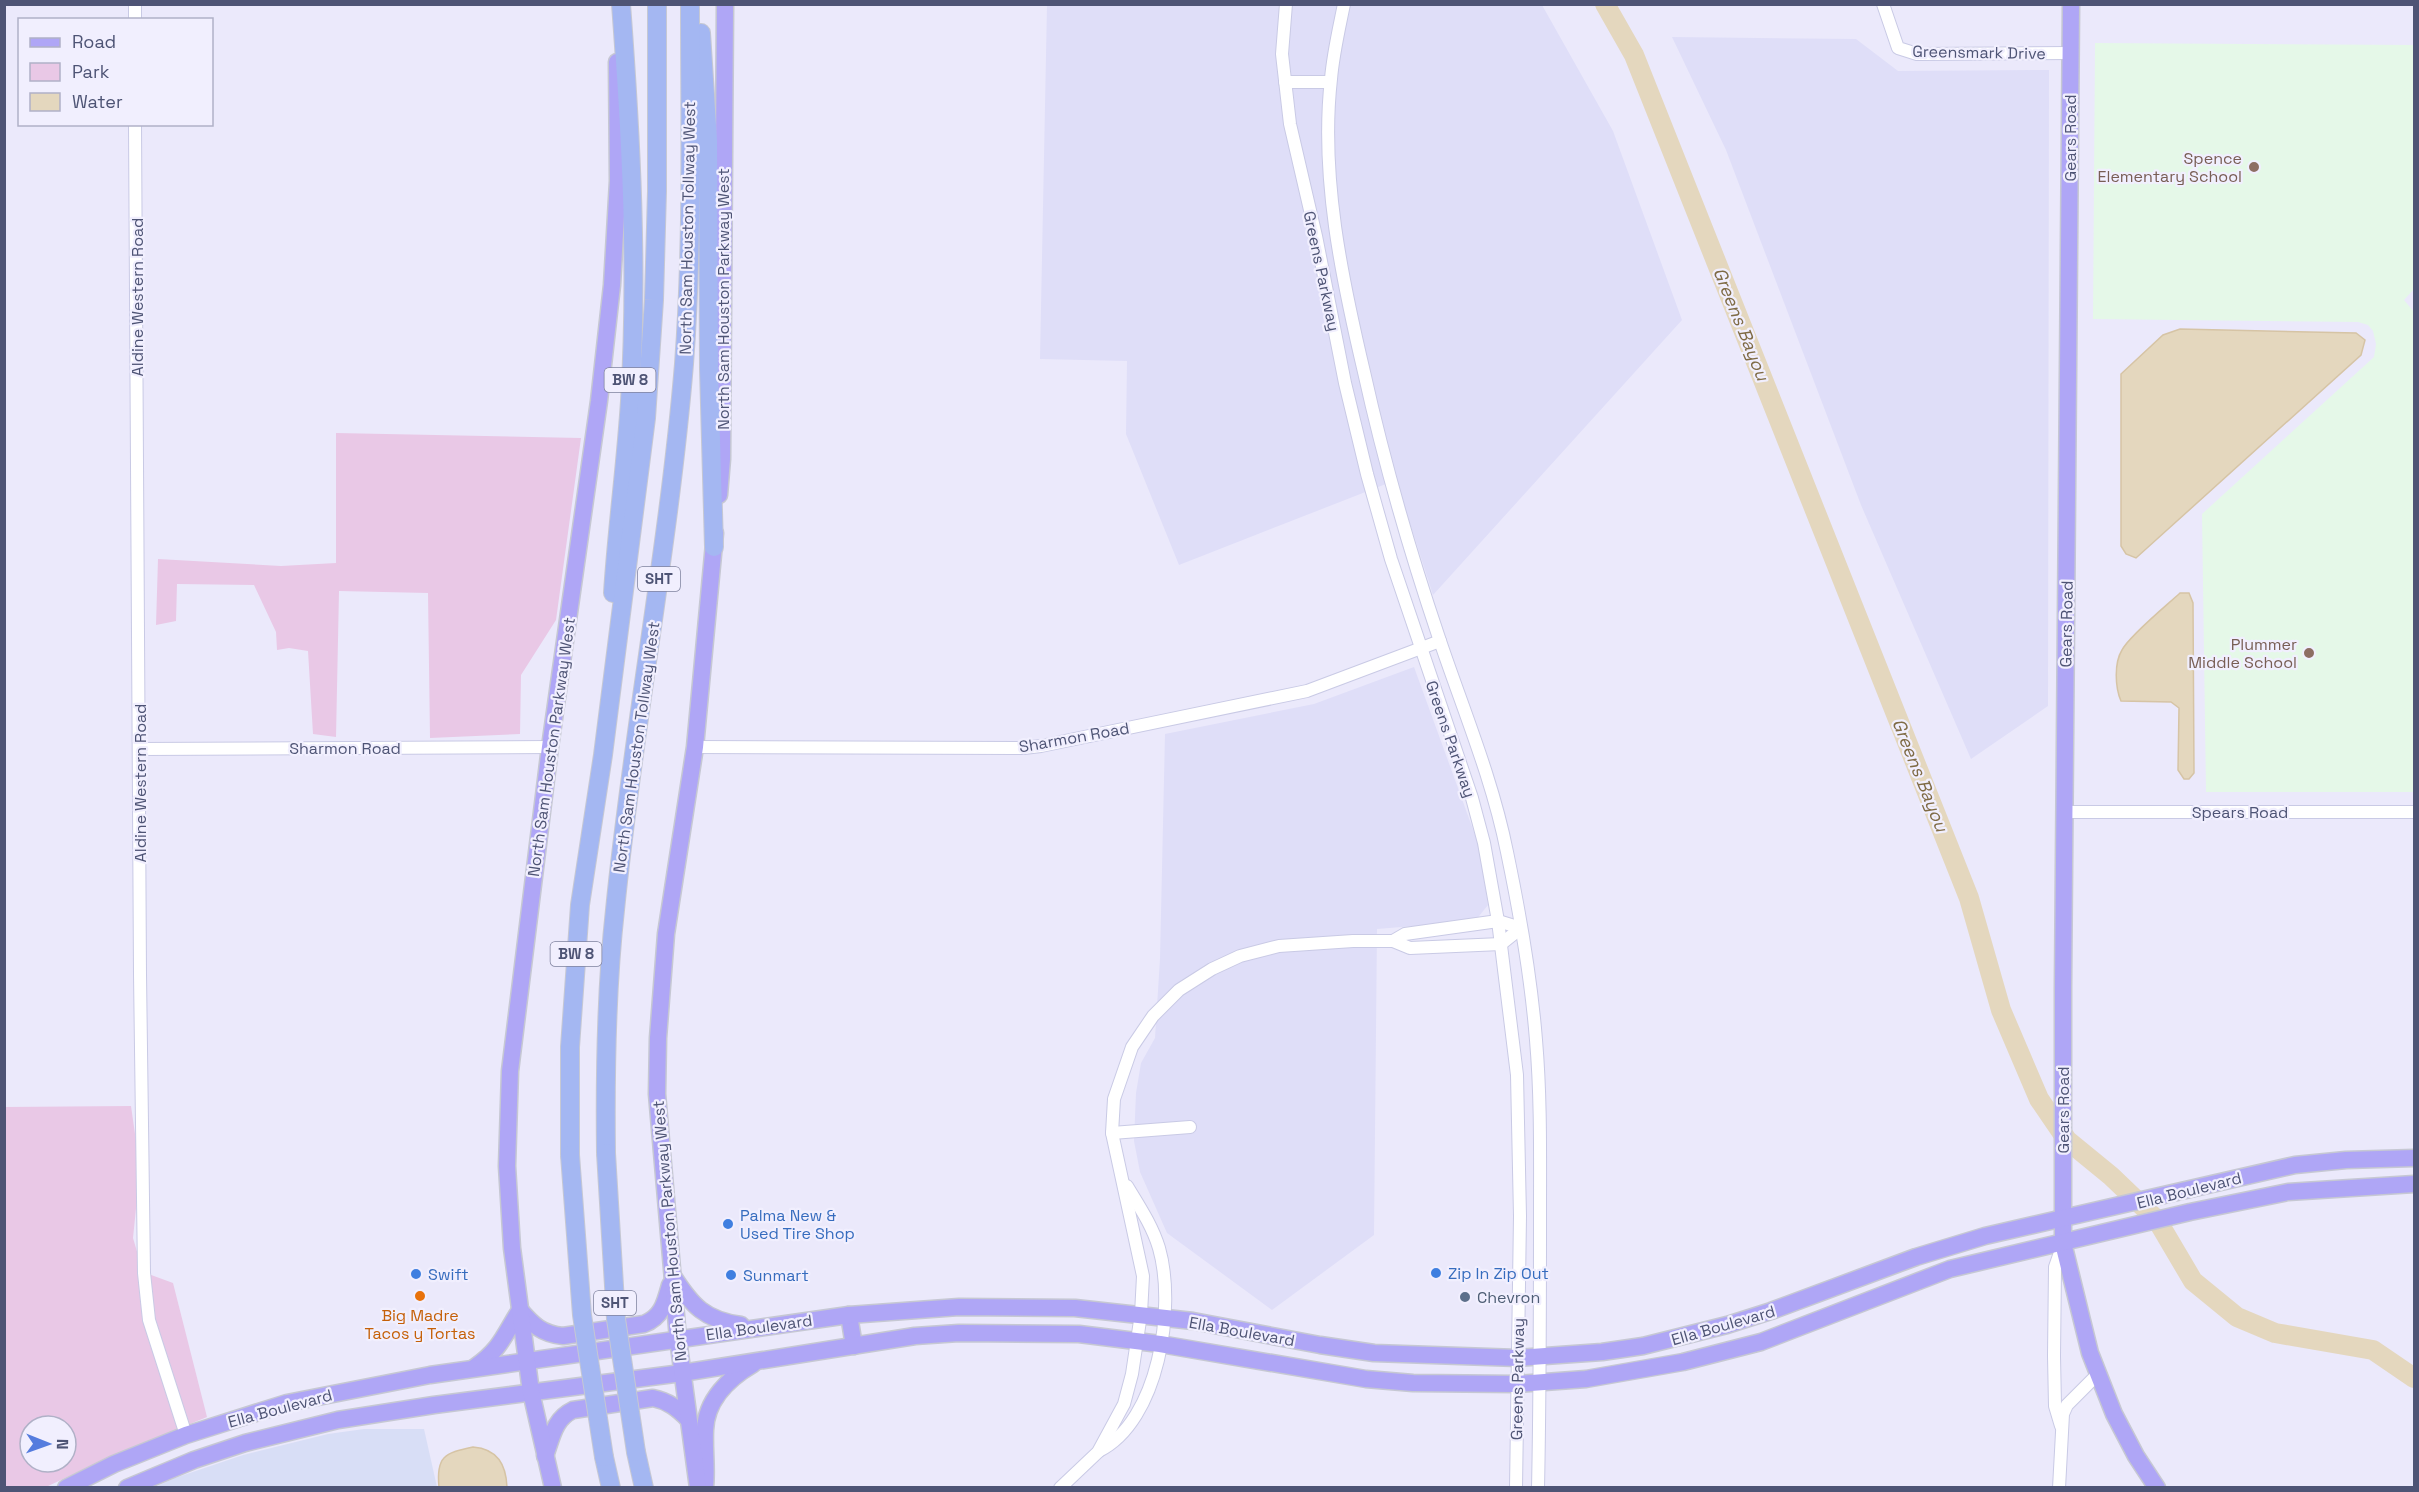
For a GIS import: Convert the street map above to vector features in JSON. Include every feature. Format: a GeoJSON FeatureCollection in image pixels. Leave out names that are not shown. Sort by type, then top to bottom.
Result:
{"type":"FeatureCollection","features":[{"type":"Feature","properties":{"kind":"highway","name":"BW 8"},"geometry":{"type":"LineString","coordinates":[[611,1488],[582,1315],[570,1155],[570,1047],[580,905],[603,755],[617,531],[630,402],[634,246],[632,147],[619,4]]}},
{"type":"Feature","properties":{"kind":"highway","name":"North Sam Houston Tollway West"},"geometry":{"type":"LineString","coordinates":[[603,755],[646,418],[654,300],[657,190],[657,4]]}},
{"type":"Feature","properties":{"kind":"highway","name":"North Sam Houston Tollway West"},"geometry":{"type":"LineString","coordinates":[[644,1488],[636,1452],[616,1319],[606,1153],[605,1061],[615,909],[666,523],[684,364],[688,283],[690,4]]}},
{"type":"Feature","properties":{"kind":"highway"},"geometry":{"type":"LineString","coordinates":[[699,4],[708,141],[709,369],[714,547]]}},
{"type":"Feature","properties":{"kind":"main road","name":"North Sam Houston Parkway West"},"geometry":{"type":"LineString","coordinates":[[554,1488],[531,1392],[512,1248],[507,1166],[510,1071],[550,747],[597,412],[612,285],[618,181],[619,4]]}},
{"type":"Feature","properties":{"kind":"main road","name":"North Sam Houston Parkway West"},"geometry":{"type":"LineString","coordinates":[[698,1488],[682,1373],[672,1276],[657,1094],[658,1038],[666,934],[695,747],[722,459],[725,4]]}},
{"type":"Feature","properties":{"kind":"main road","name":"Gears Road"},"geometry":{"type":"LineString","coordinates":[[2071,4],[2063,1243],[2090,1353],[2098,1374]]}},
{"type":"Feature","properties":{"kind":"main road","name":"Ella Boulevard"},"geometry":{"type":"LineString","coordinates":[[66,1488],[186,1435],[287,1403],[414,1377],[849,1315],[960,1307],[1075,1308],[1193,1321],[1320,1345],[1414,1356],[1518,1358],[1602,1352],[1679,1338],[1760,1315],[1943,1248],[2295,1165],[2346,1160],[2415,1158]]}},
{"type":"Feature","properties":{"kind":"main road","name":"Ella Boulevard"},"geometry":{"type":"LineString","coordinates":[[127,1488],[194,1460],[274,1434],[338,1419],[682,1373],[915,1336],[958,1333],[1078,1334],[1160,1344],[1317,1372],[1413,1383],[1517,1384],[1586,1379],[1683,1362],[1761,1342],[1821,1321],[1950,1269],[2190,1212],[2288,1192],[2415,1184]]}},
{"type":"Feature","properties":{"kind":"main road"},"geometry":{"type":"LineString","coordinates":[[1943,1248],[1950,1269]]}},
{"type":"Feature","properties":{"kind":"main road"},"geometry":{"type":"LineString","coordinates":[[471,1369],[500,1346],[520,1310],[536,1328],[550,1335],[563,1336],[644,1324],[656,1319],[664,1306],[672,1276]]}},
{"type":"Feature","properties":{"kind":"main road"},"geometry":{"type":"LineString","coordinates":[[672,1276],[691,1302],[705,1315],[726,1323],[772,1326]]}},
{"type":"Feature","properties":{"kind":"main road"},"geometry":{"type":"LineString","coordinates":[[1811,1297],[1821,1321]]}},
{"type":"Feature","properties":{"kind":"main road"},"geometry":{"type":"LineString","coordinates":[[958,1333],[960,1307]]}},
{"type":"Feature","properties":{"kind":"main road"},"geometry":{"type":"LineString","coordinates":[[849,1315],[854,1346]]}},
{"type":"Feature","properties":{"kind":"main road"},"geometry":{"type":"LineString","coordinates":[[1679,1338],[1683,1362]]}},
{"type":"Feature","properties":{"kind":"main road"},"geometry":{"type":"LineString","coordinates":[[1317,1372],[1320,1345]]}},
{"type":"Feature","properties":{"kind":"main road"},"geometry":{"type":"LineString","coordinates":[[705,1488],[707,1465],[705,1428],[711,1407],[727,1382],[759,1361]]}},
{"type":"Feature","properties":{"kind":"main road"},"geometry":{"type":"LineString","coordinates":[[2098,1374],[2114,1414],[2136,1456],[2157,1488]]}},
{"type":"Feature","properties":{"kind":"main road"},"geometry":{"type":"LineString","coordinates":[[545,1456],[557,1422],[564,1414],[573,1410],[653,1398],[674,1406],[688,1419]]}},
{"type":"Feature","properties":{"kind":"main road"},"geometry":{"type":"LineString","coordinates":[[186,1435],[194,1460]]}},
{"type":"Feature","properties":{"kind":"street","name":"Greens Parkway"},"geometry":{"type":"LineString","coordinates":[[1286,4],[1282,54],[1290,124],[1316,236],[1347,394],[1370,485],[1420,649],[1472,798],[1484,843],[1498,921],[1517,1075],[1520,1216],[1516,1488]]}},
{"type":"Feature","properties":{"kind":"street","name":"Greens Parkway"},"geometry":{"type":"LineString","coordinates":[[1344,4],[1330,82],[1329,137],[1334,220],[1346,286],[1387,469],[1406,539],[1440,641],[1471,723],[1507,848],[1521,928],[1537,1050],[1540,1101],[1541,1356],[1538,1488]]}},
{"type":"Feature","properties":{"kind":"street","name":"Greensmark Drive"},"geometry":{"type":"LineString","coordinates":[[1883,4],[1898,48],[1917,54],[2071,53]]}},
{"type":"Feature","properties":{"kind":"street"},"geometry":{"type":"LineString","coordinates":[[1285,82],[1330,82]]}},
{"type":"Feature","properties":{"kind":"street","name":"Aldine Western Road"},"geometry":{"type":"LineString","coordinates":[[135,126],[144,1273],[149,1320],[186,1435]]}},
{"type":"Feature","properties":{"kind":"street","name":"Sharmon Road"},"geometry":{"type":"LineString","coordinates":[[695,747],[1024,748],[1307,692],[1440,641]]}},
{"type":"Feature","properties":{"kind":"street","name":"Sharmon Road"},"geometry":{"type":"LineString","coordinates":[[140,749],[550,747]]}},
{"type":"Feature","properties":{"kind":"street"},"geometry":{"type":"LineString","coordinates":[[1472,798],[1492,791]]}},
{"type":"Feature","properties":{"kind":"street","name":"Spears Road"},"geometry":{"type":"LineString","coordinates":[[2065,812],[2415,812]]}},
{"type":"Feature","properties":{"kind":"street"},"geometry":{"type":"LineString","coordinates":[[1394,941],[1405,934],[1498,921],[1521,928]]}},
{"type":"Feature","properties":{"kind":"street"},"geometry":{"type":"LineString","coordinates":[[1098,1452],[1124,1404],[1138,1341],[1143,1276],[1112,1133],[1114,1099],[1132,1047],[1153,1016],[1179,990],[1212,969],[1240,956],[1279,946],[1353,941],[1394,941],[1410,948],[1501,944],[1521,928]]}},
{"type":"Feature","properties":{"kind":"street"},"geometry":{"type":"LineString","coordinates":[[1112,1133],[1190,1127]]}},
{"type":"Feature","properties":{"kind":"street"},"geometry":{"type":"LineString","coordinates":[[1060,1488],[1098,1452],[1113,1444],[1127,1430],[1137,1414],[1155,1372],[1164,1318],[1163,1271],[1159,1249],[1151,1228],[1124,1180]]}},
{"type":"Feature","properties":{"kind":"street"},"geometry":{"type":"LineString","coordinates":[[1520,1216],[1540,1216]]}},
{"type":"Feature","properties":{"kind":"street","name":"Gears Road"},"geometry":{"type":"LineString","coordinates":[[2061,1426],[2055,1406],[2054,1356],[2055,1268],[2063,1243]]}},
{"type":"Feature","properties":{"kind":"street","name":"Gears Road"},"geometry":{"type":"LineString","coordinates":[[2059,1488],[2061,1426],[2067,1404],[2098,1374]]}},
{"type":"Feature","properties":{"kind":"shaded area"},"geometry":{"type":"Polygon","coordinates":[[[1047,5],[1542,5],[1613,131],[1682,320],[1433,595],[1396,480],[1179,565],[1126,434],[1127,361],[1040,359],[1047,5]]]}},
{"type":"Feature","properties":{"kind":"shaded area"},"geometry":{"type":"Polygon","coordinates":[[[1672,37],[1856,39],[1898,71],[2049,70],[2048,706],[1971,759],[1861,505],[1726,150],[1672,37]]]}},
{"type":"Feature","properties":{"kind":"shaded area"},"geometry":{"type":"Polygon","coordinates":[[[2095,43],[2414,45],[2414,289],[2404,300],[2414,312],[2414,792],[2206,792],[2202,514],[2374,357],[2376,344],[2373,331],[2368,325],[2358,322],[2093,319],[2095,43]]]}},
{"type":"Feature","properties":{"kind":"shaded area"},"geometry":{"type":"Polygon","coordinates":[[[1414,667],[1479,846],[1488,905],[1475,921],[1377,929],[1374,1235],[1272,1310],[1167,1233],[1140,1172],[1134,1141],[1136,1093],[1141,1063],[1155,1038],[1160,959],[1165,734],[1314,704],[1414,667]]]}},
{"type":"Feature","properties":{"kind":"shaded area"},"geometry":{"type":"Polygon","coordinates":[[[364,1429],[424,1429],[437,1487],[155,1487],[243,1455],[328,1434],[364,1429]]]}},
{"type":"Feature","properties":{"kind":"green space"},"geometry":{"type":"Polygon","coordinates":[[[336,433],[581,438],[556,620],[521,675],[520,734],[430,738],[428,593],[339,591],[336,737],[313,734],[308,651],[289,648],[277,650],[276,632],[254,585],[177,584],[176,621],[156,625],[158,559],[281,566],[336,563],[336,433]]]}},
{"type":"Feature","properties":{"kind":"green space"},"geometry":{"type":"Polygon","coordinates":[[[131,1106],[140,1169],[133,1238],[143,1272],[173,1283],[207,1417],[78,1472],[78,1414],[18,1414],[18,1474],[74,1474],[46,1487],[5,1487],[4,1107],[131,1106]]]}},
{"type":"Feature","properties":{"kind":"water"},"geometry":{"type":"Polygon","coordinates":[[[2180,329],[2356,333],[2365,340],[2361,355],[2136,558],[2126,554],[2121,546],[2121,374],[2163,335],[2180,329]]]}},
{"type":"Feature","properties":{"kind":"water"},"geometry":{"type":"Polygon","coordinates":[[[2180,593],[2189,593],[2193,603],[2194,773],[2189,779],[2184,779],[2178,770],[2179,708],[2171,702],[2121,701],[2117,682],[2119,655],[2126,644],[2180,593]]]}},
{"type":"Feature","properties":{"kind":"water"},"geometry":{"type":"Polygon","coordinates":[[[473,1447],[489,1451],[499,1459],[505,1472],[507,1487],[439,1487],[439,1469],[444,1458],[449,1454],[473,1447]]]}},
{"type":"Feature","properties":{"kind":"waterway","name":"Greens Bayou"},"geometry":{"type":"LineString","coordinates":[[1605,4],[1634,55],[1969,898],[2001,1010],[2039,1099],[2067,1140],[2111,1176],[2157,1220],[2193,1281],[2237,1317],[2275,1333],[2373,1350],[2414,1378]]}},
{"type":"Feature","properties":{"kind":"place","name":"Spence Elementary School"},"geometry":{"type":"Point","coordinates":[2254,167]}},
{"type":"Feature","properties":{"kind":"place","name":"Plummer Middle School"},"geometry":{"type":"Point","coordinates":[2309,653]}},
{"type":"Feature","properties":{"kind":"place","name":"Palma New & Used Tire Shop"},"geometry":{"type":"Point","coordinates":[728,1224]}},
{"type":"Feature","properties":{"kind":"place","name":"Zip In Zip Out"},"geometry":{"type":"Point","coordinates":[1436,1273]}},
{"type":"Feature","properties":{"kind":"place","name":"Swift"},"geometry":{"type":"Point","coordinates":[416,1274]}},
{"type":"Feature","properties":{"kind":"place","name":"Sunmart"},"geometry":{"type":"Point","coordinates":[731,1275]}},
{"type":"Feature","properties":{"kind":"place","name":"Big Madre Tacos y Tortas"},"geometry":{"type":"Point","coordinates":[420,1296]}},
{"type":"Feature","properties":{"kind":"place","name":"Chevron"},"geometry":{"type":"Point","coordinates":[1465,1297]}}]}
